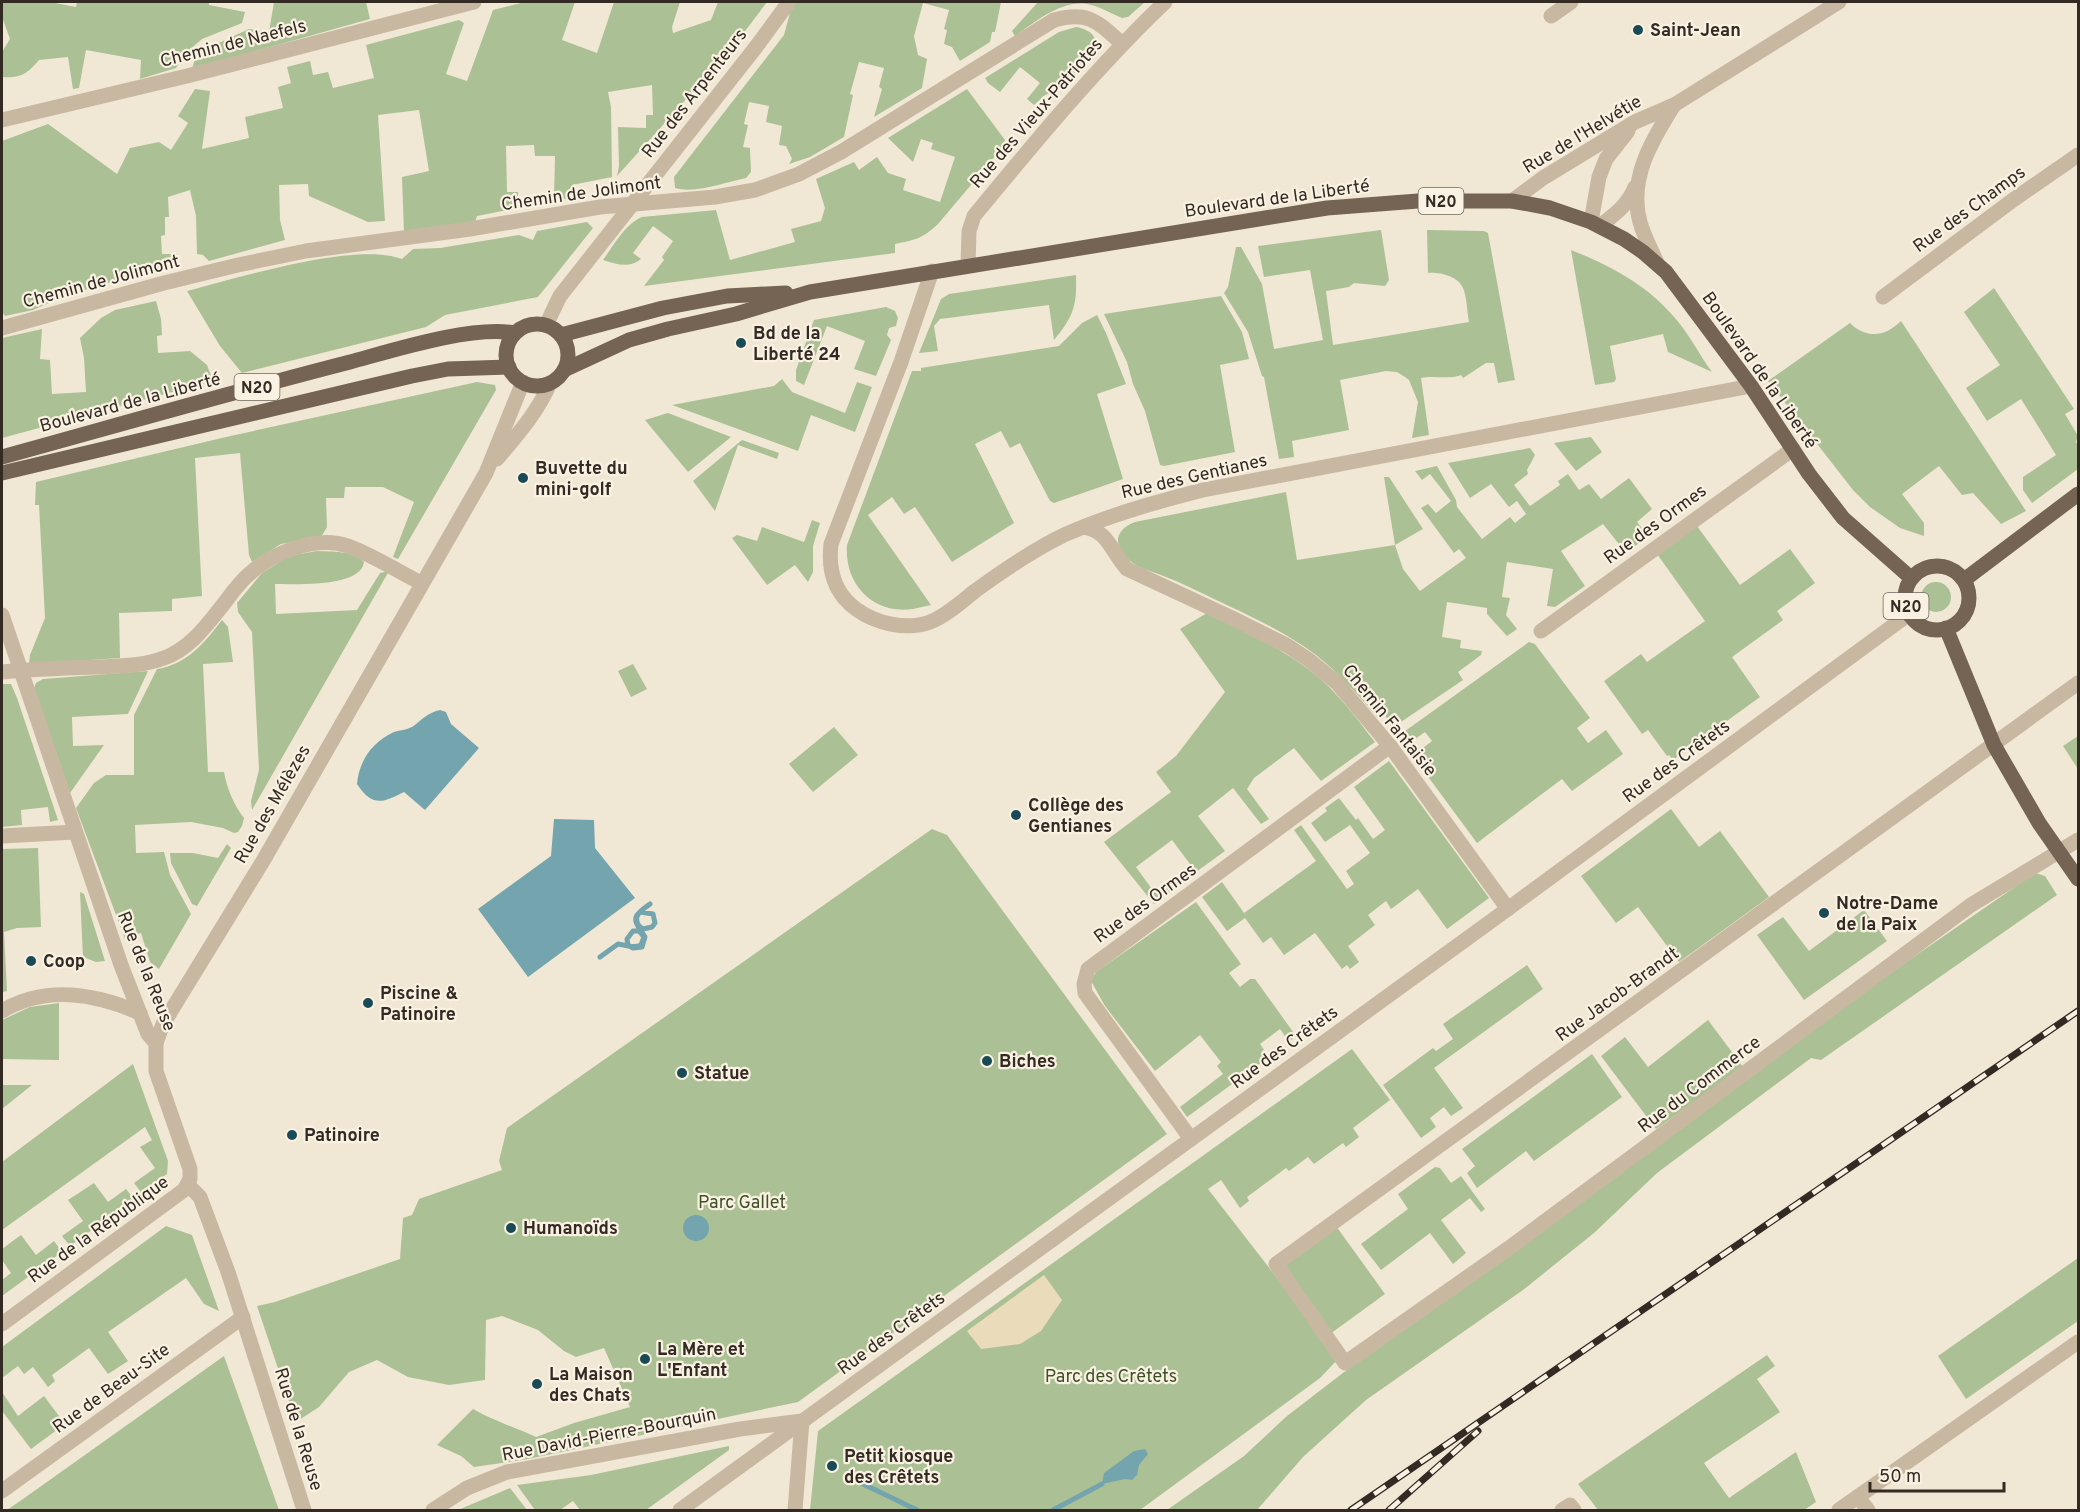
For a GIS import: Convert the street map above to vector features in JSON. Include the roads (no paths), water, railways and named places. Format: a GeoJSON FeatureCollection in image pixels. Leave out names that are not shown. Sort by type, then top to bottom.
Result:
{"type":"FeatureCollection","features":[{"type":"Feature","properties":{"kind":"main road","name":"Boulevard de la Liberté"},"geometry":{"type":"LineString","coordinates":[[564,370],[630,340],[736,314],[810,292],[1327,208],[1418,201],[1512,201],[1550,208],[1596,224],[1624,239],[1658,265],[1751,386],[1809,474],[1843,518],[1911,578]]}},
{"type":"Feature","properties":{"kind":"main road","name":"Boulevard de la Liberté"},"geometry":{"type":"LineString","coordinates":[[561,335],[663,308],[726,296],[810,292]]}},
{"type":"Feature","properties":{"kind":"main road","name":"N20"},"geometry":{"type":"LineString","coordinates":[[515,333],[530,325],[546,325]]}},
{"type":"Feature","properties":{"kind":"main road"},"geometry":{"type":"LineString","coordinates":[[546,325],[561,335],[568,352],[564,370]]}},
{"type":"Feature","properties":{"kind":"main road","name":"Boulevard de la Liberté"},"geometry":{"type":"LineString","coordinates":[[2,457],[408,347],[477,333],[504,331],[515,333]]}},
{"type":"Feature","properties":{"kind":"main road"},"geometry":{"type":"LineString","coordinates":[[515,333],[507,349],[509,367],[514,376],[532,385],[550,383]]}},
{"type":"Feature","properties":{"kind":"main road","name":"Boulevard de la Liberté"},"geometry":{"type":"LineString","coordinates":[[2,473],[412,376],[448,369],[509,367]]}},
{"type":"Feature","properties":{"kind":"main road","name":"N20"},"geometry":{"type":"LineString","coordinates":[[550,383],[564,370]]}},
{"type":"Feature","properties":{"kind":"main road"},"geometry":{"type":"LineString","coordinates":[[1964,580],[2079,494]]}},
{"type":"Feature","properties":{"kind":"main road","name":"N20"},"geometry":{"type":"LineString","coordinates":[[1938,566],[1948,568],[1964,580],[1969,599],[1962,618],[1946,628],[1935,630],[1925,628],[1909,615],[1905,596],[1911,578],[1918,571],[1938,566]]}},
{"type":"Feature","properties":{"kind":"main road"},"geometry":{"type":"LineString","coordinates":[[1946,628],[1994,745],[2039,823],[2079,879]]}},
{"type":"Feature","properties":{"kind":"street","name":"Chemin de Naefels"},"geometry":{"type":"LineString","coordinates":[[2,120],[474,2]]}},
{"type":"Feature","properties":{"kind":"street","name":"Rue des Arpenteurs"},"geometry":{"type":"LineString","coordinates":[[546,325],[560,296],[789,2]]}},
{"type":"Feature","properties":{"kind":"street","name":"Rue des Vieux-Patriotes"},"geometry":{"type":"LineString","coordinates":[[968,266],[969,231],[974,216],[1036,139],[1121,44],[1165,2]]}},
{"type":"Feature","properties":{"kind":"street"},"geometry":{"type":"LineString","coordinates":[[1551,16],[1571,2]]}},
{"type":"Feature","properties":{"kind":"street","name":"Rue de l'Helvétie"},"geometry":{"type":"LineString","coordinates":[[1512,201],[1543,178],[1635,122],[1674,105],[1839,2]]}},
{"type":"Feature","properties":{"kind":"street","name":"Chemin de Jolimont"},"geometry":{"type":"LineString","coordinates":[[2,328],[164,283],[283,256],[470,229],[600,207],[715,197],[755,190],[800,174],[841,152],[1054,20],[1071,15],[1089,17],[1121,44]]}},
{"type":"Feature","properties":{"kind":"street","name":"Rue de l'Helvétie"},"geometry":{"type":"LineString","coordinates":[[1658,265],[1638,216],[1639,177],[1653,138],[1674,105]]}},
{"type":"Feature","properties":{"kind":"street"},"geometry":{"type":"LineString","coordinates":[[1596,224],[1599,177],[1606,159],[1635,122]]}},
{"type":"Feature","properties":{"kind":"street","name":"Rue des Champs"},"geometry":{"type":"LineString","coordinates":[[1883,297],[2013,200],[2079,155]]}},
{"type":"Feature","properties":{"kind":"street"},"geometry":{"type":"LineString","coordinates":[[1596,224],[1622,209],[1630,199],[1639,177]]}},
{"type":"Feature","properties":{"kind":"street","name":"Rue des Gentianes"},"geometry":{"type":"LineString","coordinates":[[932,271],[901,362],[831,544],[829,558],[835,585],[850,605],[873,619],[898,624],[915,625],[930,622],[997,576],[1062,536],[1127,511],[1203,490],[1751,386]]}},
{"type":"Feature","properties":{"kind":"street","name":"Rue des Mélèzes"},"geometry":{"type":"LineString","coordinates":[[156,1043],[163,1024],[263,861],[486,473],[523,382]]}},
{"type":"Feature","properties":{"kind":"street","name":"Rue des Mélèzes"},"geometry":{"type":"LineString","coordinates":[[486,473],[529,420],[544,398],[550,383]]}},
{"type":"Feature","properties":{"kind":"street","name":"Rue des Ormes"},"geometry":{"type":"LineString","coordinates":[[1541,631],[1793,449]]}},
{"type":"Feature","properties":{"kind":"street","name":"Chemin Fantaisie"},"geometry":{"type":"LineString","coordinates":[[1084,527],[1096,529],[1105,536],[1117,558],[1127,569],[1288,646],[1337,683],[1390,746],[1508,909]]}},
{"type":"Feature","properties":{"kind":"street"},"geometry":{"type":"LineString","coordinates":[[2,672],[129,665],[165,658],[179,651],[199,633],[257,567],[298,548],[318,543],[348,546],[421,583]]}},
{"type":"Feature","properties":{"kind":"street","name":"Rue de la Reuse"},"geometry":{"type":"LineString","coordinates":[[2,615],[121,965],[148,1034],[156,1043],[156,1071],[190,1169],[188,1185],[200,1197],[243,1317],[304,1510]]}},
{"type":"Feature","properties":{"kind":"street","name":"Rue des Crêtets"},"geometry":{"type":"LineString","coordinates":[[680,1510],[1909,615]]}},
{"type":"Feature","properties":{"kind":"street","name":"Rue Jacob-Brandt"},"geometry":{"type":"LineString","coordinates":[[1344,1363],[1276,1264],[2079,684]]}},
{"type":"Feature","properties":{"kind":"street","name":"Rue des Ormes"},"geometry":{"type":"LineString","coordinates":[[1191,1139],[1085,993],[1084,984],[1088,969],[1390,746]]}},
{"type":"Feature","properties":{"kind":"street"},"geometry":{"type":"LineString","coordinates":[[2,836],[75,832]]}},
{"type":"Feature","properties":{"kind":"street","name":"Rue du Commerce"},"geometry":{"type":"LineString","coordinates":[[1344,1363],[1509,1248],[1971,906],[2079,840]]}},
{"type":"Feature","properties":{"kind":"street"},"geometry":{"type":"LineString","coordinates":[[2,1011],[24,999],[56,994],[108,1001],[140,1013]]}},
{"type":"Feature","properties":{"kind":"street","name":"Rue de la République"},"geometry":{"type":"LineString","coordinates":[[2,1324],[188,1185]]}},
{"type":"Feature","properties":{"kind":"street","name":"Rue de Beau-Site"},"geometry":{"type":"LineString","coordinates":[[2,1491],[243,1317]]}},
{"type":"Feature","properties":{"kind":"street"},"geometry":{"type":"LineString","coordinates":[[1839,1510],[2079,1342]]}},
{"type":"Feature","properties":{"kind":"street"},"geometry":{"type":"LineString","coordinates":[[795,1510],[802,1421]]}},
{"type":"Feature","properties":{"kind":"street","name":"Rue David-Pierre-Bourquin"},"geometry":{"type":"LineString","coordinates":[[433,1510],[467,1488],[507,1472],[740,1429],[802,1421]]}},
{"type":"Feature","properties":{"kind":"street"},"geometry":{"type":"LineString","coordinates":[[1858,1497],[1868,1510]]}},
{"type":"Feature","properties":{"kind":"water"},"geometry":{"type":"Polygon","coordinates":[[[440,710],[446,712],[451,724],[479,748],[425,810],[404,792],[390,799],[378,801],[373,800],[362,791],[357,784],[358,776],[364,760],[373,747],[386,736],[408,729],[428,715],[440,710]]]}},
{"type":"Feature","properties":{"kind":"water"},"geometry":{"type":"Polygon","coordinates":[[[554,819],[594,820],[595,848],[635,898],[528,977],[478,909],[551,856],[554,819]]]}},
{"type":"Feature","properties":{"kind":"water"},"geometry":{"type":"Polygon","coordinates":[[[696,1215],[705,1219],[709,1228],[705,1237],[696,1241],[687,1237],[683,1228],[687,1219],[696,1215]]]}},
{"type":"Feature","properties":{"kind":"water"},"geometry":{"type":"Polygon","coordinates":[[[1145,1449],[1148,1454],[1139,1465],[1137,1475],[1132,1480],[1125,1479],[1102,1484],[1104,1473],[1134,1451],[1145,1449]]]}},
{"type":"Feature","properties":{"kind":"waterway"},"geometry":{"type":"LineString","coordinates":[[600,957],[618,944],[630,946],[633,947],[641,945],[644,937],[639,931],[633,931],[627,939],[628,945],[633,948],[642,947],[645,937],[637,924],[636,918],[637,915],[640,912],[653,914],[655,923],[652,927],[643,929],[637,922],[637,916],[639,913],[641,911],[644,908],[650,904]]}},
{"type":"Feature","properties":{"kind":"waterway"},"geometry":{"type":"LineString","coordinates":[[861,1483],[917,1510]]}},
{"type":"Feature","properties":{"kind":"waterway"},"geometry":{"type":"LineString","coordinates":[[1053,1510],[1102,1484]]}},
{"type":"Feature","properties":{"kind":"railway"},"geometry":{"type":"LineString","coordinates":[[1351,1510],[2078,1011]]}},
{"type":"Feature","properties":{"kind":"railway"},"geometry":{"type":"LineString","coordinates":[[1389,1510],[1478,1431]]}},
{"type":"Feature","properties":{"kind":"place","name":"Saint-Jean"},"geometry":{"type":"Point","coordinates":[1638,30]}},
{"type":"Feature","properties":{"kind":"place","name":"Bd de la Liberté 24"},"geometry":{"type":"Point","coordinates":[741,343]}},
{"type":"Feature","properties":{"kind":"place","name":"Buvette du mini-golf"},"geometry":{"type":"Point","coordinates":[523,478]}},
{"type":"Feature","properties":{"kind":"place","name":"Collège des Gentianes"},"geometry":{"type":"Point","coordinates":[1016,815]}},
{"type":"Feature","properties":{"kind":"place","name":"Notre-Dame de la Paix"},"geometry":{"type":"Point","coordinates":[1824,913]}},
{"type":"Feature","properties":{"kind":"place","name":"Coop"},"geometry":{"type":"Point","coordinates":[31,961]}},
{"type":"Feature","properties":{"kind":"place","name":"Piscine & Patinoire"},"geometry":{"type":"Point","coordinates":[368,1003]}},
{"type":"Feature","properties":{"kind":"place","name":"Biches"},"geometry":{"type":"Point","coordinates":[987,1061]}},
{"type":"Feature","properties":{"kind":"place","name":"Statue"},"geometry":{"type":"Point","coordinates":[682,1073]}},
{"type":"Feature","properties":{"kind":"place","name":"Patinoire"},"geometry":{"type":"Point","coordinates":[292,1135]}},
{"type":"Feature","properties":{"kind":"place","name":"Humanoïds"},"geometry":{"type":"Point","coordinates":[511,1228]}},
{"type":"Feature","properties":{"kind":"place","name":"La Mère et L'Enfant"},"geometry":{"type":"Point","coordinates":[645,1359]}},
{"type":"Feature","properties":{"kind":"place","name":"La Maison des Chats"},"geometry":{"type":"Point","coordinates":[537,1384]}},
{"type":"Feature","properties":{"kind":"place","name":"Petit kiosque des Crêtets"},"geometry":{"type":"Point","coordinates":[832,1466]}},
{"type":"Feature","properties":{"kind":"park label","name":"Parc Gallet"},"geometry":{"type":"Point","coordinates":[742,1202]}},
{"type":"Feature","properties":{"kind":"park label","name":"Parc des Crêtets"},"geometry":{"type":"Point","coordinates":[1111,1376]}}]}
